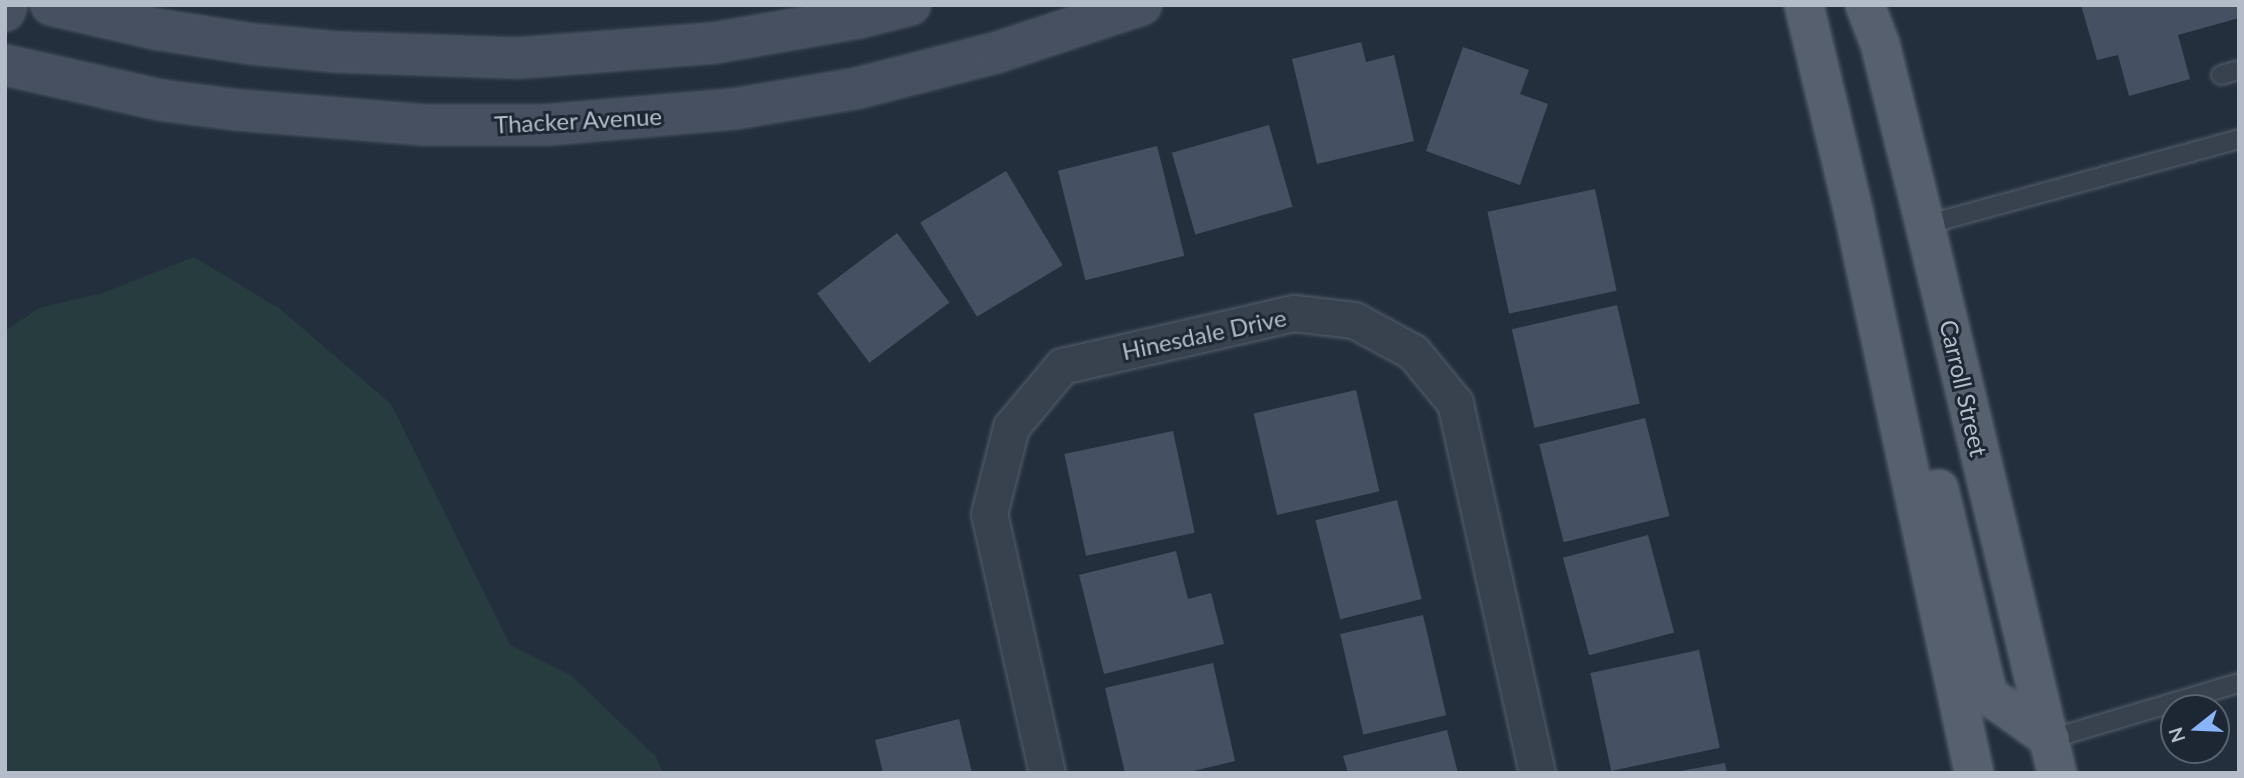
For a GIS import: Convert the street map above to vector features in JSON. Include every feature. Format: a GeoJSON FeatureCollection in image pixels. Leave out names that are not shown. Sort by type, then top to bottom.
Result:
{"type":"FeatureCollection","features":[{"type":"Feature","properties":{"kind":"main road"},"geometry":{"type":"LineString","coordinates":[[1804,5],[1854,214],[1974,773]]}},
{"type":"Feature","properties":{"kind":"main road","name":"Carroll Street"},"geometry":{"type":"LineString","coordinates":[[1865,5],[1880,44],[2054,756]]}},
{"type":"Feature","properties":{"kind":"main road"},"geometry":{"type":"LineString","coordinates":[[1854,214],[1886,256],[1988,695],[2054,756]]}},
{"type":"Feature","properties":{"kind":"street"},"geometry":{"type":"LineString","coordinates":[[5,11],[7,5]]}},
{"type":"Feature","properties":{"kind":"street"},"geometry":{"type":"LineString","coordinates":[[51,5],[155,29],[252,44],[349,52],[519,58],[714,43],[858,18],[910,5]]}},
{"type":"Feature","properties":{"kind":"street","name":"Thacker Avenue"},"geometry":{"type":"LineString","coordinates":[[5,65],[160,100],[237,110],[423,125],[546,125],[734,108],[854,89],[995,53],[1141,5]]}},
{"type":"Feature","properties":{"kind":"street","name":"Hinesdale Drive"},"geometry":{"type":"LineString","coordinates":[[1047,773],[989,514],[1011,427],[1062,366],[1294,313],[1354,320],[1413,352],[1455,402],[1537,773]]}},
{"type":"Feature","properties":{"kind":"lane"},"geometry":{"type":"LineString","coordinates":[[2221,75],[2239,70]]}},
{"type":"Feature","properties":{"kind":"lane"},"geometry":{"type":"LineString","coordinates":[[1925,225],[2239,139]]}},
{"type":"Feature","properties":{"kind":"lane"},"geometry":{"type":"LineString","coordinates":[[2054,756],[2239,683]]}},
{"type":"Feature","properties":{"kind":"green space"},"geometry":{"type":"Polygon","coordinates":[[[194,257],[280,309],[391,404],[510,645],[572,676],[656,757],[663,773],[5,773],[5,331],[39,308],[103,293],[194,257]]]}},
{"type":"Feature","properties":{"kind":"building"},"geometry":{"type":"Polygon","coordinates":[[[2081,5],[2239,5],[2239,18],[2178,35],[2190,79],[2129,96],[2118,55],[2097,60],[2081,5]]]}},
{"type":"Feature","properties":{"kind":"building"},"geometry":{"type":"Polygon","coordinates":[[[1361,42],[1366,62],[1394,55],[1414,141],[1317,164],[1292,59],[1361,42]]]}},
{"type":"Feature","properties":{"kind":"building"},"geometry":{"type":"Polygon","coordinates":[[[1463,47],[1529,70],[1520,94],[1548,104],[1520,185],[1426,151],[1463,47]]]}},
{"type":"Feature","properties":{"kind":"building"},"geometry":{"type":"Polygon","coordinates":[[[1269,125],[1292,207],[1195,235],[1172,153],[1269,125]]]}},
{"type":"Feature","properties":{"kind":"building"},"geometry":{"type":"Polygon","coordinates":[[[1157,146],[1184,256],[1085,280],[1058,171],[1157,146]]]}},
{"type":"Feature","properties":{"kind":"building"},"geometry":{"type":"Polygon","coordinates":[[[1006,171],[1063,265],[977,317],[920,223],[1006,171]]]}},
{"type":"Feature","properties":{"kind":"building"},"geometry":{"type":"Polygon","coordinates":[[[1595,189],[1617,291],[1509,314],[1487,212],[1595,189]]]}},
{"type":"Feature","properties":{"kind":"building"},"geometry":{"type":"Polygon","coordinates":[[[897,233],[949,302],[869,363],[817,293],[897,233]]]}},
{"type":"Feature","properties":{"kind":"building"},"geometry":{"type":"Polygon","coordinates":[[[1617,305],[1640,403],[1534,428],[1512,329],[1617,305]]]}},
{"type":"Feature","properties":{"kind":"building"},"geometry":{"type":"Polygon","coordinates":[[[1356,390],[1379,491],[1277,515],[1254,414],[1356,390]]]}},
{"type":"Feature","properties":{"kind":"building"},"geometry":{"type":"Polygon","coordinates":[[[1645,418],[1669,516],[1564,542],[1539,444],[1645,418]]]}},
{"type":"Feature","properties":{"kind":"building"},"geometry":{"type":"Polygon","coordinates":[[[1173,431],[1195,533],[1086,556],[1064,454],[1173,431]]]}},
{"type":"Feature","properties":{"kind":"building"},"geometry":{"type":"Polygon","coordinates":[[[1397,500],[1422,599],[1340,619],[1315,520],[1397,500]]]}},
{"type":"Feature","properties":{"kind":"building"},"geometry":{"type":"Polygon","coordinates":[[[1648,535],[1674,633],[1589,655],[1563,558],[1648,535]]]}},
{"type":"Feature","properties":{"kind":"building"},"geometry":{"type":"Polygon","coordinates":[[[1176,551],[1188,599],[1211,593],[1224,644],[1104,674],[1079,575],[1176,551]]]}},
{"type":"Feature","properties":{"kind":"building"},"geometry":{"type":"Polygon","coordinates":[[[1423,615],[1446,715],[1363,734],[1340,634],[1423,615]]]}},
{"type":"Feature","properties":{"kind":"building"},"geometry":{"type":"Polygon","coordinates":[[[1699,650],[1720,748],[1611,771],[1590,673],[1699,650]]]}},
{"type":"Feature","properties":{"kind":"building"},"geometry":{"type":"Polygon","coordinates":[[[1213,663],[1235,761],[1185,773],[1125,773],[1105,688],[1213,663]]]}},
{"type":"Feature","properties":{"kind":"building"},"geometry":{"type":"Polygon","coordinates":[[[959,719],[972,773],[883,773],[875,740],[959,719]]]}},
{"type":"Feature","properties":{"kind":"building"},"geometry":{"type":"Polygon","coordinates":[[[1447,730],[1458,773],[1348,773],[1343,756],[1447,730]]]}},
{"type":"Feature","properties":{"kind":"building"},"geometry":{"type":"Polygon","coordinates":[[[1725,763],[1727,773],[1681,773],[1681,771],[1725,763]]]}}]}
